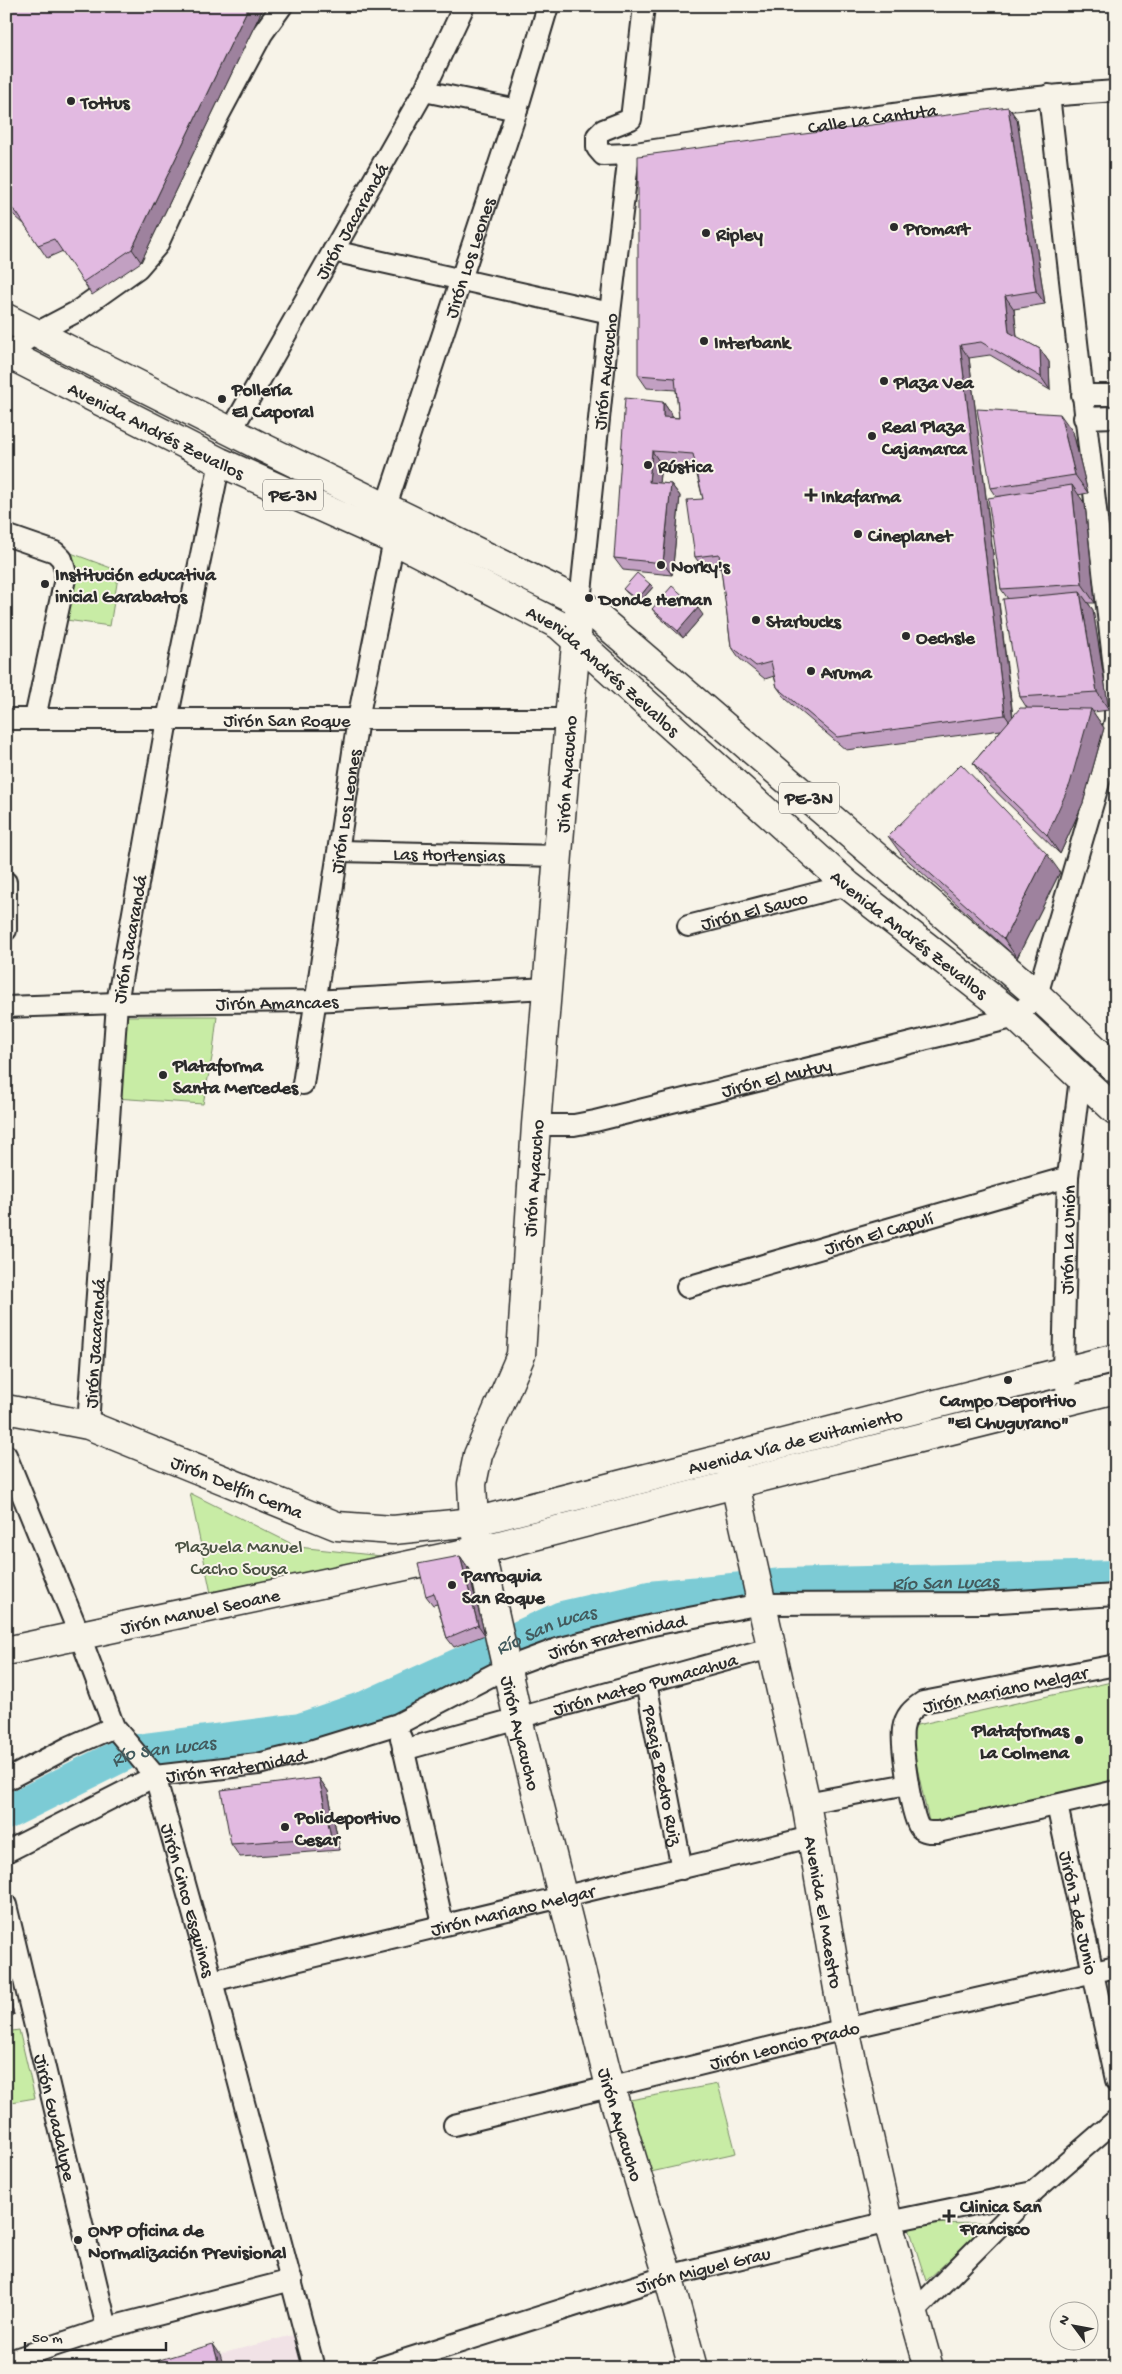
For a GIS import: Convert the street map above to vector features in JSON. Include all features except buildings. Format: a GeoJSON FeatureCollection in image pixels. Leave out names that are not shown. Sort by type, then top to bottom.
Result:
{"type":"FeatureCollection","features":[{"type":"Feature","properties":{"kind":"main road","name":"Avenida Andrés Zevallos"},"geometry":{"type":"LineString","coordinates":[[6,318],[231,431],[580,602],[1037,995],[1116,1069]]}},
{"type":"Feature","properties":{"kind":"main road","name":"Avenida Andrés Zevallos"},"geometry":{"type":"LineString","coordinates":[[7,354],[220,462],[394,540],[559,625],[848,885],[1016,1017],[1116,1111]]}},
{"type":"Feature","properties":{"kind":"main road","name":"Jirón Ayacucho"},"geometry":{"type":"LineString","coordinates":[[580,602],[536,1125],[521,1355],[478,1455],[472,1484],[474,1522],[518,1719],[610,2086],[668,2276],[693,2368]]}},
{"type":"Feature","properties":{"kind":"main road","name":"Avenida Vía de Evitamiento"},"geometry":{"type":"LineString","coordinates":[[474,1522],[1116,1358]]}},
{"type":"Feature","properties":{"kind":"main road","name":"Avenida Vía de Evitamiento"},"geometry":{"type":"LineString","coordinates":[[480,1550],[1116,1389]]}},
{"type":"Feature","properties":{"kind":"main road","name":"Jirón Delfín Cerna"},"geometry":{"type":"LineString","coordinates":[[6,1409],[88,1425],[337,1526],[393,1530],[474,1522]]}},
{"type":"Feature","properties":{"kind":"main road","name":"Avenida El Maestro"},"geometry":{"type":"LineString","coordinates":[[729,1456],[770,1648],[806,1803],[845,2029],[888,2222],[929,2368]]}},
{"type":"Feature","properties":{"kind":"main road","name":"Jirón Manuel Seoane"},"geometry":{"type":"LineString","coordinates":[[6,1651],[480,1550]]}},
{"type":"Feature","properties":{"kind":"street"},"geometry":{"type":"LineString","coordinates":[[7,354],[36,334],[76,312],[138,268],[157,246],[207,137],[262,34],[282,6]]}},
{"type":"Feature","properties":{"kind":"street","name":"Jirón Jacarandá"},"geometry":{"type":"LineString","coordinates":[[231,431],[424,90],[464,6]]}},
{"type":"Feature","properties":{"kind":"street","name":"Jirón Los Leones"},"geometry":{"type":"LineString","coordinates":[[386,506],[517,110],[548,6]]}},
{"type":"Feature","properties":{"kind":"street"},"geometry":{"type":"LineString","coordinates":[[629,154],[603,155],[597,148],[597,136],[603,130],[630,119],[644,6]]}},
{"type":"Feature","properties":{"kind":"street"},"geometry":{"type":"LineString","coordinates":[[424,90],[517,110]]}},
{"type":"Feature","properties":{"kind":"street","name":"Calle La Cantuta"},"geometry":{"type":"LineString","coordinates":[[629,154],[835,122],[1049,95],[1116,91]]}},
{"type":"Feature","properties":{"kind":"street"},"geometry":{"type":"LineString","coordinates":[[1016,1017],[1037,995],[1105,762],[1115,720],[1115,677],[1084,418],[1049,95]]}},
{"type":"Feature","properties":{"kind":"street","name":"Jirón Ayacucho"},"geometry":{"type":"LineString","coordinates":[[580,602],[610,313],[629,154]]}},
{"type":"Feature","properties":{"kind":"street"},"geometry":{"type":"LineString","coordinates":[[333,251],[610,313]]}},
{"type":"Feature","properties":{"kind":"street"},"geometry":{"type":"LineString","coordinates":[[1082,395],[1116,395]]}},
{"type":"Feature","properties":{"kind":"street"},"geometry":{"type":"LineString","coordinates":[[1084,418],[1116,418]]}},
{"type":"Feature","properties":{"kind":"street","name":"Jirón Jacarandá"},"geometry":{"type":"LineString","coordinates":[[88,1425],[117,1003],[167,720],[220,462]]}},
{"type":"Feature","properties":{"kind":"street"},"geometry":{"type":"LineString","coordinates":[[6,535],[55,552],[62,559],[66,574],[35,718]]}},
{"type":"Feature","properties":{"kind":"street","name":"Jirón Los Leones"},"geometry":{"type":"LineString","coordinates":[[303,1084],[358,719],[394,540]]}},
{"type":"Feature","properties":{"kind":"street","name":"Jirón San Roque"},"geometry":{"type":"LineString","coordinates":[[6,719],[569,719]]}},
{"type":"Feature","properties":{"kind":"street","name":"Las Hortensias"},"geometry":{"type":"LineString","coordinates":[[338,851],[559,856]]}},
{"type":"Feature","properties":{"kind":"street"},"geometry":{"type":"LineString","coordinates":[[6,882],[6,930]]}},
{"type":"Feature","properties":{"kind":"street","name":"Jirón El Sauco"},"geometry":{"type":"LineString","coordinates":[[688,926],[848,885]]}},
{"type":"Feature","properties":{"kind":"street","name":"Jirón Amancaes"},"geometry":{"type":"LineString","coordinates":[[6,1007],[117,1003],[314,1002],[547,988]]}},
{"type":"Feature","properties":{"kind":"street","name":"Jirón El Mutuy"},"geometry":{"type":"LineString","coordinates":[[536,1125],[574,1125],[602,1120],[1016,1017]]}},
{"type":"Feature","properties":{"kind":"street","name":"Jirón La Unión"},"geometry":{"type":"LineString","coordinates":[[1069,1401],[1063,1371],[1068,1177],[1080,1078]]}},
{"type":"Feature","properties":{"kind":"street","name":"Jirón El Capulí"},"geometry":{"type":"LineString","coordinates":[[687,1287],[1068,1177]]}},
{"type":"Feature","properties":{"kind":"street","name":"Jirón Cinco Esquinas"},"geometry":{"type":"LineString","coordinates":[[6,1455],[80,1636],[115,1729],[149,1770],[212,1981],[314,2368]]}},
{"type":"Feature","properties":{"kind":"street","name":"Jirón Fraternidad"},"geometry":{"type":"LineString","coordinates":[[6,1852],[149,1770],[258,1764],[307,1752],[398,1724],[502,1652],[557,1649],[759,1598],[984,1603],[1116,1595]]}},
{"type":"Feature","properties":{"kind":"street","name":"Jirón Mateo Pumacahua"},"geometry":{"type":"LineString","coordinates":[[403,1750],[770,1648]]}},
{"type":"Feature","properties":{"kind":"street","name":"Jirón Mariano Melgar"},"geometry":{"type":"LineString","coordinates":[[1116,1665],[923,1702],[912,1709],[906,1718],[903,1730],[908,1784],[916,1824],[928,1832],[938,1832],[1116,1791]]}},
{"type":"Feature","properties":{"kind":"street","name":"Pasaje Pedro Ruiz"},"geometry":{"type":"LineString","coordinates":[[646,1682],[682,1869]]}},
{"type":"Feature","properties":{"kind":"street"},"geometry":{"type":"LineString","coordinates":[[398,1724],[443,1924]]}},
{"type":"Feature","properties":{"kind":"street"},"geometry":{"type":"LineString","coordinates":[[6,1780],[69,1747],[115,1729]]}},
{"type":"Feature","properties":{"kind":"street"},"geometry":{"type":"LineString","coordinates":[[806,1803],[908,1784]]}},
{"type":"Feature","properties":{"kind":"street","name":"Jirón 7 de Junio"},"geometry":{"type":"LineString","coordinates":[[1057,1805],[1116,2080]]}},
{"type":"Feature","properties":{"kind":"street","name":"Jirón Mariano Melgar"},"geometry":{"type":"LineString","coordinates":[[212,1981],[811,1837]]}},
{"type":"Feature","properties":{"kind":"street","name":"Jirón Guadalupe"},"geometry":{"type":"LineString","coordinates":[[6,1905],[107,2328]]}},
{"type":"Feature","properties":{"kind":"street","name":"Jirón Leoncio Prado"},"geometry":{"type":"LineString","coordinates":[[454,2125],[845,2029],[1116,1967]]}},
{"type":"Feature","properties":{"kind":"street","name":"Jirón Miguel Grau"},"geometry":{"type":"LineString","coordinates":[[914,2312],[1033,2192],[1116,2120]]}},
{"type":"Feature","properties":{"kind":"street","name":"Jirón Miguel Grau"},"geometry":{"type":"LineString","coordinates":[[379,2368],[668,2276],[888,2222],[1033,2192]]}},
{"type":"Feature","properties":{"kind":"street"},"geometry":{"type":"LineString","coordinates":[[6,2362],[107,2328],[292,2280]]}},
{"type":"Feature","properties":{"kind":"shaded area"},"geometry":{"type":"Polygon","coordinates":[[[293,2335],[302,2368],[174,2368],[220,2354],[293,2335]]]}},
{"type":"Feature","properties":{"kind":"green space"},"geometry":{"type":"Polygon","coordinates":[[[71,553],[119,571],[110,626],[59,619],[71,553]]]}},
{"type":"Feature","properties":{"kind":"green space"},"geometry":{"type":"Polygon","coordinates":[[[123,1016],[217,1016],[213,1052],[203,1104],[115,1098],[123,1016]]]}},
{"type":"Feature","properties":{"kind":"green space","name":"Plazuela Manuel Cacho Sousa"},"geometry":{"type":"Polygon","coordinates":[[[190,1493],[298,1547],[391,1557],[212,1598],[190,1493]]]}},
{"type":"Feature","properties":{"kind":"green space"},"geometry":{"type":"Polygon","coordinates":[[[1116,1681],[1116,1781],[930,1826],[908,1727],[1116,1681]]]}},
{"type":"Feature","properties":{"kind":"green space"},"geometry":{"type":"Polygon","coordinates":[[[19,2030],[35,2098],[6,2103],[6,2032],[19,2030]]]}},
{"type":"Feature","properties":{"kind":"green space"},"geometry":{"type":"Polygon","coordinates":[[[718,2084],[736,2153],[642,2174],[619,2102],[718,2084]]]}},
{"type":"Feature","properties":{"kind":"green space"},"geometry":{"type":"Polygon","coordinates":[[[989,2223],[926,2281],[908,2224],[989,2223]]]}},
{"type":"Feature","properties":{"kind":"waterway","name":"Río San Lucas"},"geometry":{"type":"LineString","coordinates":[[6,1813],[128,1752],[300,1730],[367,1707],[562,1618],[649,1598],[783,1585],[1116,1577]]}},
{"type":"Feature","properties":{"kind":"place","name":"Tottus"},"geometry":{"type":"Point","coordinates":[71,101]}},
{"type":"Feature","properties":{"kind":"place","name":"Promart"},"geometry":{"type":"Point","coordinates":[894,227]}},
{"type":"Feature","properties":{"kind":"place","name":"Ripley"},"geometry":{"type":"Point","coordinates":[706,233]}},
{"type":"Feature","properties":{"kind":"place","name":"Interbank"},"geometry":{"type":"Point","coordinates":[704,341]}},
{"type":"Feature","properties":{"kind":"place","name":"Plaza Vea"},"geometry":{"type":"Point","coordinates":[884,381]}},
{"type":"Feature","properties":{"kind":"place","name":"Pollería El Caporal"},"geometry":{"type":"Point","coordinates":[222,399]}},
{"type":"Feature","properties":{"kind":"place","name":"Real Plaza Cajamarca"},"geometry":{"type":"Point","coordinates":[872,436]}},
{"type":"Feature","properties":{"kind":"place","name":"Rústica"},"geometry":{"type":"Point","coordinates":[648,465]}},
{"type":"Feature","properties":{"kind":"place","name":"Inkafarma"},"geometry":{"type":"Point","coordinates":[811,495]}},
{"type":"Feature","properties":{"kind":"place","name":"Cineplanet"},"geometry":{"type":"Point","coordinates":[858,534]}},
{"type":"Feature","properties":{"kind":"place","name":"Norky's"},"geometry":{"type":"Point","coordinates":[661,565]}},
{"type":"Feature","properties":{"kind":"place","name":"Institución educativa inicial Garabatos"},"geometry":{"type":"Point","coordinates":[45,584]}},
{"type":"Feature","properties":{"kind":"place","name":"Donde Hernan"},"geometry":{"type":"Point","coordinates":[589,598]}},
{"type":"Feature","properties":{"kind":"place","name":"Starbucks"},"geometry":{"type":"Point","coordinates":[756,620]}},
{"type":"Feature","properties":{"kind":"place","name":"Oechsle"},"geometry":{"type":"Point","coordinates":[906,636]}},
{"type":"Feature","properties":{"kind":"place","name":"Aruma"},"geometry":{"type":"Point","coordinates":[811,671]}},
{"type":"Feature","properties":{"kind":"place","name":"Plataforma Santa Mercedes"},"geometry":{"type":"Point","coordinates":[163,1075]}},
{"type":"Feature","properties":{"kind":"place","name":"Campo Deportivo \"El Chugurano\""},"geometry":{"type":"Point","coordinates":[1008,1380]}},
{"type":"Feature","properties":{"kind":"place","name":"Parroquia San Roque"},"geometry":{"type":"Point","coordinates":[452,1585]}},
{"type":"Feature","properties":{"kind":"place","name":"Plataformas La Colmena"},"geometry":{"type":"Point","coordinates":[1079,1740]}},
{"type":"Feature","properties":{"kind":"place","name":"Polideportivo Cesar"},"geometry":{"type":"Point","coordinates":[285,1827]}},
{"type":"Feature","properties":{"kind":"place","name":"Clinica San Francisco"},"geometry":{"type":"Point","coordinates":[949,2216]}},
{"type":"Feature","properties":{"kind":"place","name":"ONP Oficina de Normalización Previsional"},"geometry":{"type":"Point","coordinates":[78,2240]}}]}
